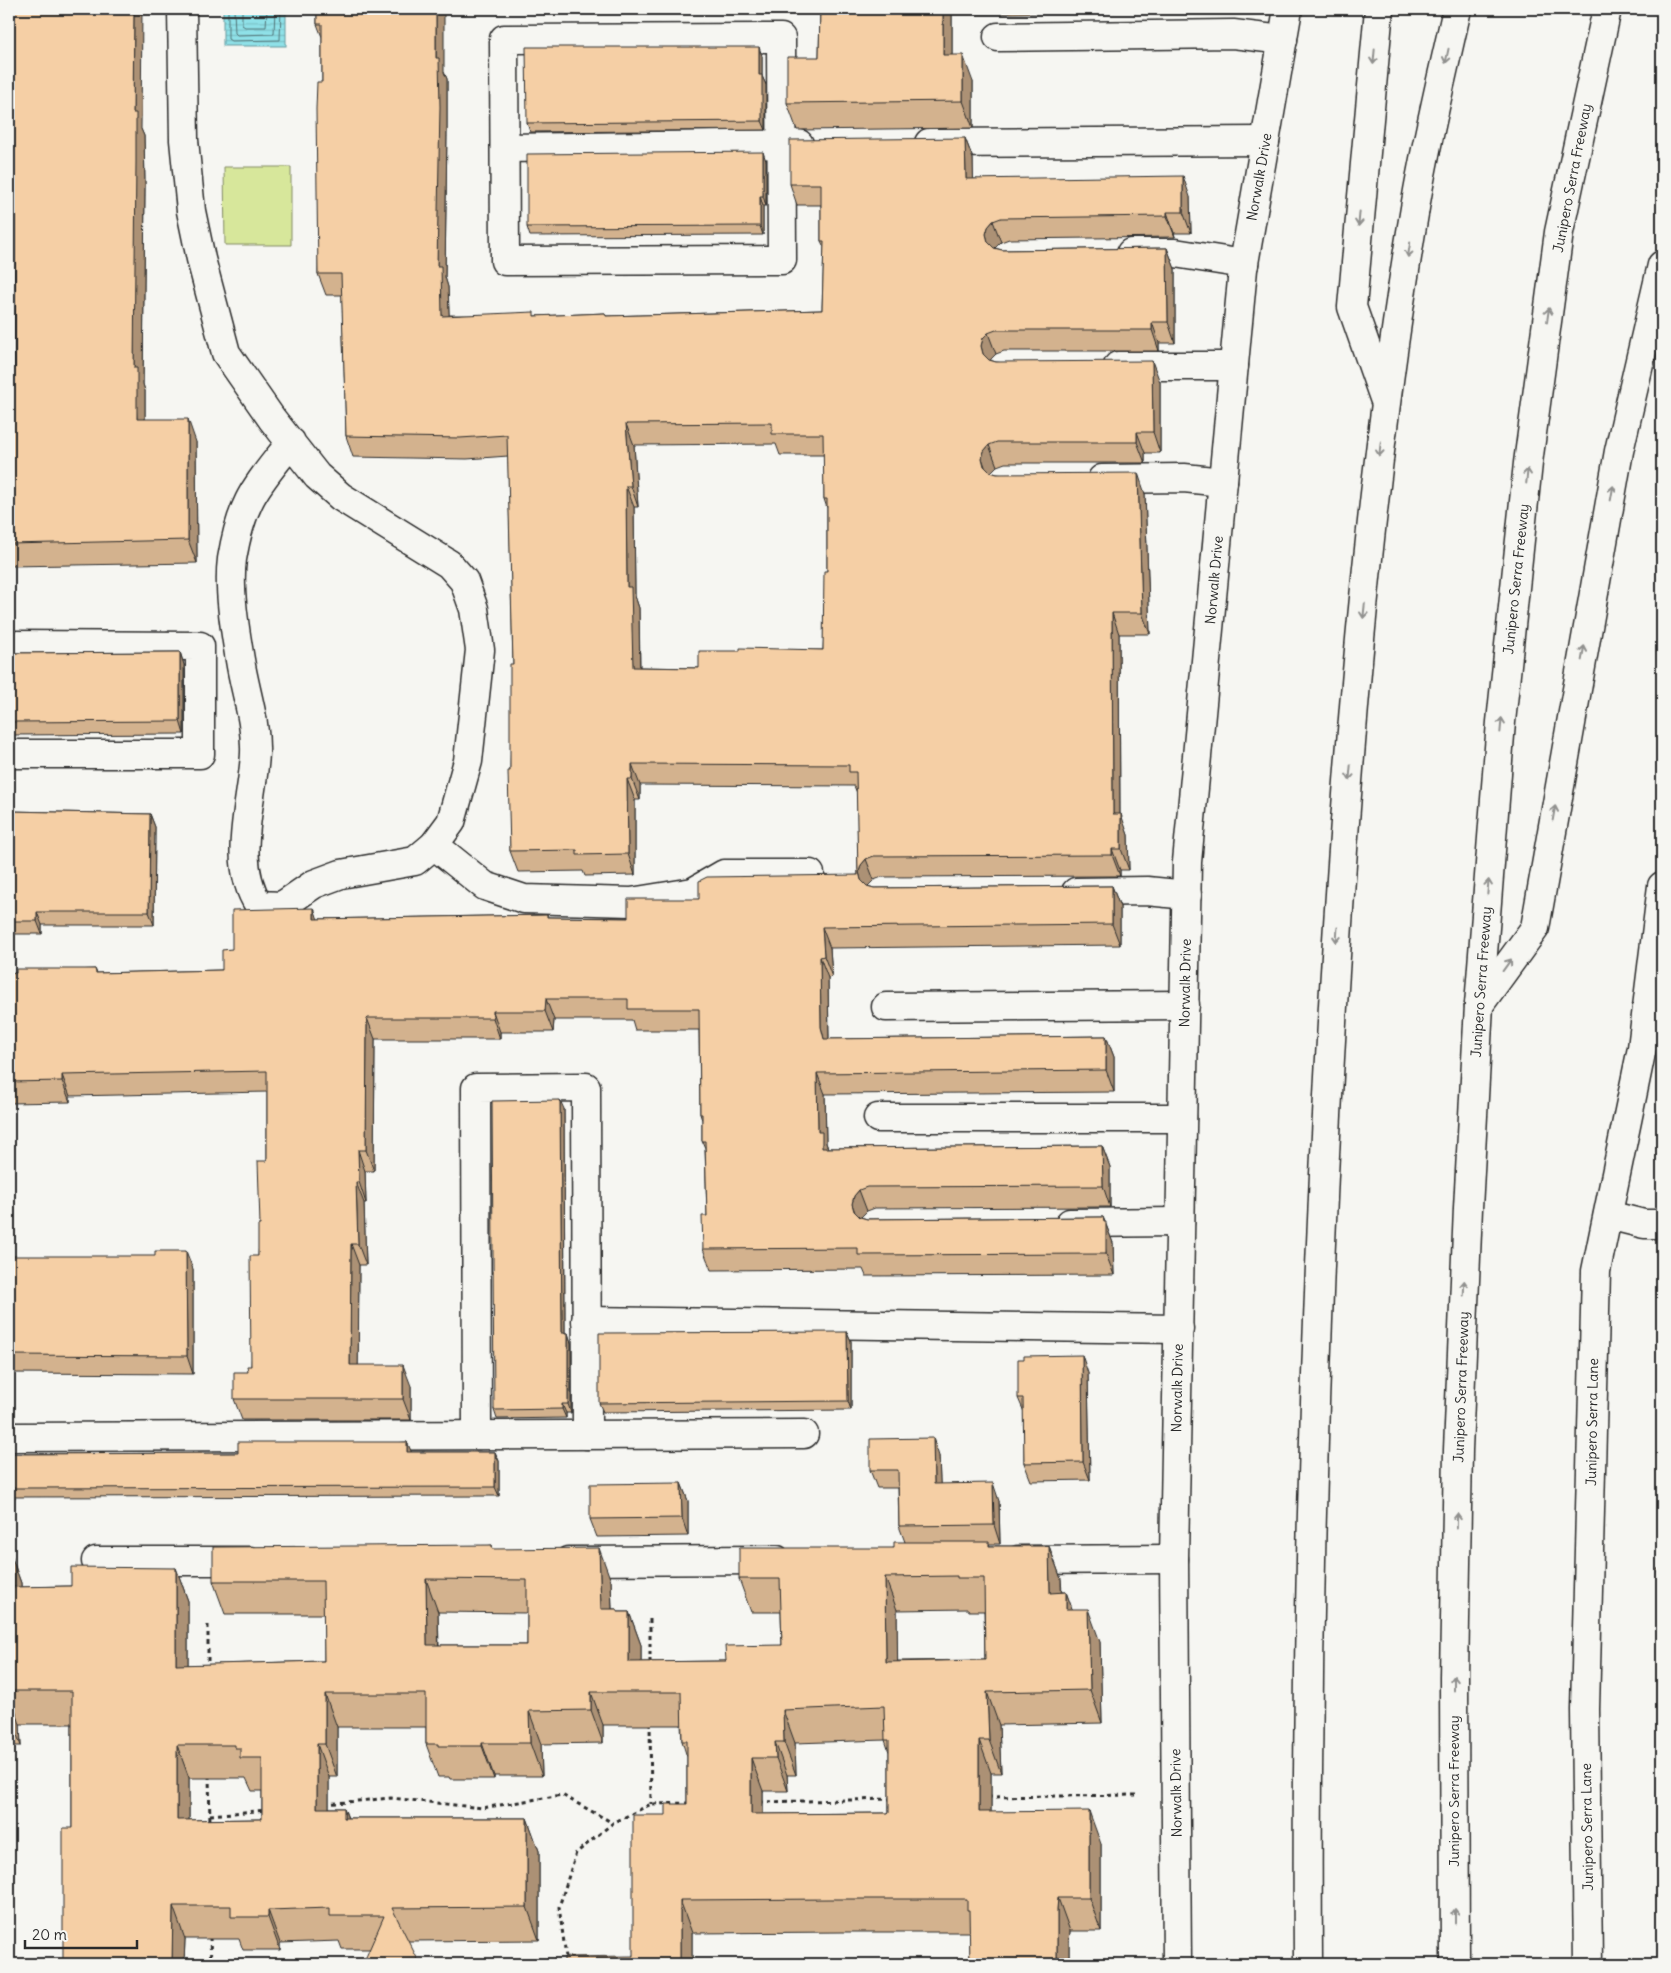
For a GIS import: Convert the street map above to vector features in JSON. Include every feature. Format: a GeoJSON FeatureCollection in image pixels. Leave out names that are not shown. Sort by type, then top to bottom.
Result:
{"type":"FeatureCollection","features":[{"type":"Feature","properties":{"kind":"main road"},"geometry":{"type":"LineString","coordinates":[[182,9],[184,140],[191,211],[201,259],[226,353],[317,476],[341,497],[449,564],[464,582],[474,610],[480,650],[468,761],[451,822],[434,845],[415,861],[341,874],[314,884],[282,906],[259,905],[251,893],[245,861],[246,826],[255,754],[254,718],[240,661],[231,586],[232,558],[248,501],[290,442]]}},
{"type":"Feature","properties":{"kind":"main road","name":"Norwalk Drive"},"geometry":{"type":"LineString","coordinates":[[1177,1964],[1174,1560],[1187,862],[1244,264],[1288,9]]}},
{"type":"Feature","properties":{"kind":"main road"},"geometry":{"type":"LineString","coordinates":[[1379,9],[1352,307],[1385,401]]}},
{"type":"Feature","properties":{"kind":"main road"},"geometry":{"type":"LineString","coordinates":[[1308,1964],[1309,1684],[1313,1439],[1323,1180],[1338,901],[1385,401],[1417,197],[1457,9]]}},
{"type":"Feature","properties":{"kind":"main road","name":"Junipero Serra Freeway"},"geometry":{"type":"LineString","coordinates":[[1455,1964],[1454,1677],[1458,1460],[1468,1208],[1479,1005],[1501,722],[1528,463],[1559,232],[1607,9]]}},
{"type":"Feature","properties":{"kind":"main road"},"geometry":{"type":"LineString","coordinates":[[998,37],[1233,34],[1283,40]]}},
{"type":"Feature","properties":{"kind":"main road"},"geometry":{"type":"LineString","coordinates":[[781,38],[781,144],[782,260],[506,261],[504,39],[781,38]]}},
{"type":"Feature","properties":{"kind":"main road"},"geometry":{"type":"LineString","coordinates":[[900,143],[1265,142]]}},
{"type":"Feature","properties":{"kind":"main road"},"geometry":{"type":"LineString","coordinates":[[505,148],[821,144]]}},
{"type":"Feature","properties":{"kind":"main road"},"geometry":{"type":"LineString","coordinates":[[1107,254],[1175,253],[1244,264]]}},
{"type":"Feature","properties":{"kind":"main road"},"geometry":{"type":"LineString","coordinates":[[1479,1005],[1535,928],[1619,451],[1662,265]]}},
{"type":"Feature","properties":{"kind":"main road"},"geometry":{"type":"LineString","coordinates":[[1093,366],[1234,366]]}},
{"type":"Feature","properties":{"kind":"main road"},"geometry":{"type":"LineString","coordinates":[[1074,479],[1184,478],[1223,482]]}},
{"type":"Feature","properties":{"kind":"main road"},"geometry":{"type":"LineString","coordinates":[[9,645],[200,646],[200,754],[9,754]]}},
{"type":"Feature","properties":{"kind":"main road"},"geometry":{"type":"LineString","coordinates":[[434,845],[486,886],[524,899],[631,902],[693,892],[724,874],[810,874]]}},
{"type":"Feature","properties":{"kind":"main road","name":"Junipero Serra Lane"},"geometry":{"type":"LineString","coordinates":[[1588,1964],[1585,1709],[1596,1271],[1642,1048],[1662,886]]}},
{"type":"Feature","properties":{"kind":"main road"},"geometry":{"type":"LineString","coordinates":[[1050,892],[1147,891],[1187,895]]}},
{"type":"Feature","properties":{"kind":"main road"},"geometry":{"type":"LineString","coordinates":[[886,1007],[1185,1005]]}},
{"type":"Feature","properties":{"kind":"main road"},"geometry":{"type":"LineString","coordinates":[[477,1435],[476,1088],[586,1088],[587,1435]]}},
{"type":"Feature","properties":{"kind":"main road"},"geometry":{"type":"LineString","coordinates":[[878,1118],[1182,1118]]}},
{"type":"Feature","properties":{"kind":"main road"},"geometry":{"type":"LineString","coordinates":[[1608,1215],[1644,1224],[1662,1224]]}},
{"type":"Feature","properties":{"kind":"main road"},"geometry":{"type":"LineString","coordinates":[[1041,1224],[1180,1222]]}},
{"type":"Feature","properties":{"kind":"main road"},"geometry":{"type":"LineString","coordinates":[[586,1321],[1179,1329]]}},
{"type":"Feature","properties":{"kind":"main road"},"geometry":{"type":"LineString","coordinates":[[9,1437],[804,1434]]}},
{"type":"Feature","properties":{"kind":"main road"},"geometry":{"type":"LineString","coordinates":[[541,1561],[799,1560]]}},
{"type":"Feature","properties":{"kind":"main road"},"geometry":{"type":"LineString","coordinates":[[997,1560],[1174,1560]]}},
{"type":"Feature","properties":{"kind":"main road"},"geometry":{"type":"LineString","coordinates":[[96,1562],[274,1561]]}},
{"type":"Feature","properties":{"kind":"path"},"geometry":{"type":"LineString","coordinates":[[650,1619],[650,1668]]}},
{"type":"Feature","properties":{"kind":"path"},"geometry":{"type":"LineString","coordinates":[[208,1625],[208,1672]]}},
{"type":"Feature","properties":{"kind":"path"},"geometry":{"type":"LineString","coordinates":[[650,1716],[651,1804]]}},
{"type":"Feature","properties":{"kind":"path"},"geometry":{"type":"LineString","coordinates":[[209,1768],[210,1825]]}},
{"type":"Feature","properties":{"kind":"path"},"geometry":{"type":"LineString","coordinates":[[324,1804],[391,1798],[482,1808],[562,1795],[613,1823]]}},
{"type":"Feature","properties":{"kind":"path"},"geometry":{"type":"LineString","coordinates":[[979,1798],[1137,1795]]}},
{"type":"Feature","properties":{"kind":"path"},"geometry":{"type":"LineString","coordinates":[[750,1802],[899,1799]]}},
{"type":"Feature","properties":{"kind":"path"},"geometry":{"type":"LineString","coordinates":[[571,1964],[566,1957],[559,1907],[576,1853],[613,1823],[651,1804],[691,1803],[691,1812]]}},
{"type":"Feature","properties":{"kind":"path"},"geometry":{"type":"LineString","coordinates":[[210,1815],[276,1809]]}},
{"type":"Feature","properties":{"kind":"path"},"geometry":{"type":"LineString","coordinates":[[210,1934],[211,1964]]}},
{"type":"Feature","properties":{"kind":"path"},"geometry":{"type":"LineString","coordinates":[[1056,1964],[1137,1962]]}},
{"type":"Feature","properties":{"kind":"path"},"geometry":{"type":"LineString","coordinates":[[411,1963],[451,1964]]}},
{"type":"Feature","properties":{"kind":"path"},"geometry":{"type":"LineString","coordinates":[[682,1963],[699,1964]]}},
{"type":"Feature","properties":{"kind":"green space"},"geometry":{"type":"Polygon","coordinates":[[[224,167],[291,167],[291,245],[225,245],[224,167]]]}},
{"type":"Feature","properties":{"kind":"water"},"geometry":{"type":"Polygon","coordinates":[[[223,9],[286,9],[286,46],[223,46],[223,9]]]}},
{"type":"Feature","properties":{"kind":"building"},"geometry":{"type":"Polygon","coordinates":[[[9,9],[134,9],[133,113],[136,113],[136,162],[134,368],[137,368],[137,419],[188,419],[188,540],[9,544],[9,419],[12,419],[12,368],[15,368],[15,203],[9,9]]]}},
{"type":"Feature","properties":{"kind":"building"},"geometry":{"type":"Polygon","coordinates":[[[317,9],[436,9],[436,58],[439,58],[440,107],[437,266],[441,266],[442,316],[534,312],[534,316],[605,313],[606,316],[822,310],[824,241],[821,241],[821,184],[790,184],[790,140],[965,138],[966,179],[1183,176],[1183,212],[1167,212],[1167,216],[1001,218],[993,221],[988,227],[986,234],[988,242],[994,248],[1002,250],[1167,248],[1168,322],[1152,322],[1152,330],[996,330],[988,333],[983,338],[981,346],[983,354],[989,360],[996,362],[1152,361],[1153,432],[1137,432],[1137,442],[997,442],[989,445],[984,451],[982,458],[984,466],[990,472],[997,474],[1138,473],[1142,613],[1112,613],[1113,814],[1121,814],[1121,849],[1112,849],[1112,855],[874,856],[866,859],[861,865],[859,872],[861,880],[867,886],[874,888],[1112,886],[1112,924],[822,927],[824,956],[820,957],[821,1027],[824,1039],[1106,1036],[1106,1070],[817,1073],[818,1132],[822,1132],[822,1148],[1102,1146],[1103,1186],[867,1187],[859,1190],[854,1196],[852,1204],[854,1211],[860,1217],[867,1219],[1103,1217],[1104,1222],[1106,1222],[1106,1254],[858,1255],[858,1248],[703,1249],[702,1216],[707,1216],[705,1141],[702,1141],[702,1114],[700,1114],[699,1009],[628,1009],[628,999],[546,999],[545,1011],[493,1011],[493,1018],[367,1018],[366,1150],[358,1150],[359,1182],[356,1182],[358,1244],[351,1244],[350,1365],[403,1365],[403,1399],[234,1399],[234,1372],[248,1372],[247,1366],[251,1366],[250,1256],[258,1256],[258,1225],[260,1225],[258,1161],[267,1161],[267,1071],[62,1075],[62,1081],[9,1082],[9,973],[16,973],[16,969],[95,969],[96,973],[222,970],[222,950],[232,949],[232,910],[314,908],[314,919],[547,915],[547,917],[628,918],[628,899],[699,899],[699,881],[707,877],[858,875],[856,772],[849,772],[849,765],[632,764],[632,779],[627,779],[628,854],[577,855],[577,850],[510,851],[508,771],[510,771],[510,664],[513,664],[507,435],[460,438],[346,436],[341,274],[318,274],[316,109],[317,82],[322,82],[322,24],[317,24],[317,9]],[[772,423],[626,424],[631,486],[626,486],[627,587],[631,587],[633,667],[699,668],[699,651],[740,651],[740,648],[823,650],[824,571],[827,571],[827,499],[824,499],[823,434],[772,434],[772,423]]]}},
{"type":"Feature","properties":{"kind":"building"},"geometry":{"type":"Polygon","coordinates":[[[820,9],[943,9],[943,55],[963,55],[963,101],[787,103],[787,57],[819,57],[820,9]]]}},
{"type":"Feature","properties":{"kind":"building"},"geometry":{"type":"Polygon","coordinates":[[[526,47],[759,47],[759,75],[762,75],[762,121],[527,123],[526,47]]]}},
{"type":"Feature","properties":{"kind":"building"},"geometry":{"type":"Polygon","coordinates":[[[763,152],[763,196],[760,196],[760,226],[527,227],[527,154],[763,152]]]}},
{"type":"Feature","properties":{"kind":"building"},"geometry":{"type":"Polygon","coordinates":[[[180,652],[180,721],[9,722],[9,653],[180,652]]]}},
{"type":"Feature","properties":{"kind":"building"},"geometry":{"type":"Polygon","coordinates":[[[9,811],[150,814],[149,912],[37,912],[37,921],[9,921],[9,811]]]}},
{"type":"Feature","properties":{"kind":"building"},"geometry":{"type":"Polygon","coordinates":[[[560,1100],[562,1333],[568,1333],[568,1404],[562,1404],[562,1409],[494,1410],[492,1101],[560,1100]]]}},
{"type":"Feature","properties":{"kind":"building"},"geometry":{"type":"Polygon","coordinates":[[[155,1251],[186,1251],[187,1356],[9,1355],[9,1256],[155,1256],[155,1251]]]}},
{"type":"Feature","properties":{"kind":"building"},"geometry":{"type":"Polygon","coordinates":[[[847,1332],[848,1401],[599,1403],[599,1333],[847,1332]]]}},
{"type":"Feature","properties":{"kind":"building"},"geometry":{"type":"Polygon","coordinates":[[[1082,1355],[1083,1462],[1024,1463],[1023,1398],[1018,1398],[1018,1359],[1024,1359],[1024,1356],[1082,1355]]]}},
{"type":"Feature","properties":{"kind":"building"},"geometry":{"type":"Polygon","coordinates":[[[933,1438],[934,1484],[993,1483],[994,1525],[899,1526],[898,1470],[870,1470],[870,1439],[933,1438]]]}},
{"type":"Feature","properties":{"kind":"building"},"geometry":{"type":"Polygon","coordinates":[[[238,1442],[407,1442],[407,1452],[495,1452],[495,1487],[9,1488],[9,1454],[238,1453],[238,1442]]]}},
{"type":"Feature","properties":{"kind":"building"},"geometry":{"type":"Polygon","coordinates":[[[681,1483],[682,1518],[590,1519],[590,1484],[681,1483]]]}},
{"type":"Feature","properties":{"kind":"building"},"geometry":{"type":"Polygon","coordinates":[[[1662,1536],[1662,1550],[1659,1537],[1662,1536]]]}},
{"type":"Feature","properties":{"kind":"building"},"geometry":{"type":"Polygon","coordinates":[[[894,1542],[989,1542],[989,1546],[1049,1546],[1050,1593],[1066,1592],[1066,1609],[1088,1609],[1090,1690],[987,1692],[989,1740],[979,1740],[979,1812],[1089,1811],[1089,1898],[1058,1898],[1057,1964],[970,1964],[967,1899],[831,1899],[680,1900],[680,1964],[564,1964],[564,1957],[633,1956],[633,1815],[666,1815],[666,1804],[687,1804],[687,1741],[682,1741],[681,1692],[591,1692],[591,1710],[529,1711],[530,1743],[482,1743],[482,1746],[438,1746],[438,1744],[426,1744],[426,1694],[325,1694],[325,1744],[317,1744],[317,1808],[344,1808],[344,1818],[527,1818],[527,1907],[392,1908],[420,1964],[363,1964],[384,1916],[330,1916],[330,1908],[268,1910],[268,1917],[231,1917],[231,1906],[173,1906],[172,1964],[63,1964],[63,1828],[72,1828],[72,1691],[9,1691],[9,1550],[10,1587],[71,1586],[71,1567],[176,1568],[176,1665],[324,1661],[323,1581],[213,1581],[213,1547],[492,1545],[492,1549],[599,1548],[601,1609],[617,1609],[617,1612],[629,1612],[629,1662],[726,1661],[725,1646],[782,1645],[780,1579],[739,1579],[739,1548],[894,1548],[894,1542]],[[957,1576],[885,1577],[886,1662],[985,1660],[984,1578],[957,1578],[957,1576]],[[426,1579],[427,1645],[527,1645],[527,1580],[426,1579]],[[884,1706],[783,1710],[784,1742],[775,1742],[776,1758],[751,1758],[751,1814],[889,1813],[889,1740],[885,1740],[884,1706]],[[177,1745],[177,1820],[262,1819],[262,1758],[240,1758],[240,1748],[235,1748],[235,1745],[177,1745]]]}},
{"type":"Feature","properties":{"kind":"building"},"geometry":{"type":"Polygon","coordinates":[[[1662,1568],[1662,1596],[1657,1569],[1662,1568]]]}},
{"type":"Feature","properties":{"kind":"building"},"geometry":{"type":"Polygon","coordinates":[[[1659,1612],[1662,1612],[1662,1629],[1659,1612]]]}},
{"type":"Feature","properties":{"kind":"building"},"geometry":{"type":"Polygon","coordinates":[[[1662,1693],[1662,1707],[1658,1694],[1662,1693]]]}},
{"type":"Feature","properties":{"kind":"building"},"geometry":{"type":"Polygon","coordinates":[[[1659,1926],[1662,1926],[1662,1964],[1655,1964],[1655,1962],[1659,1962],[1659,1926]]]}}]}
